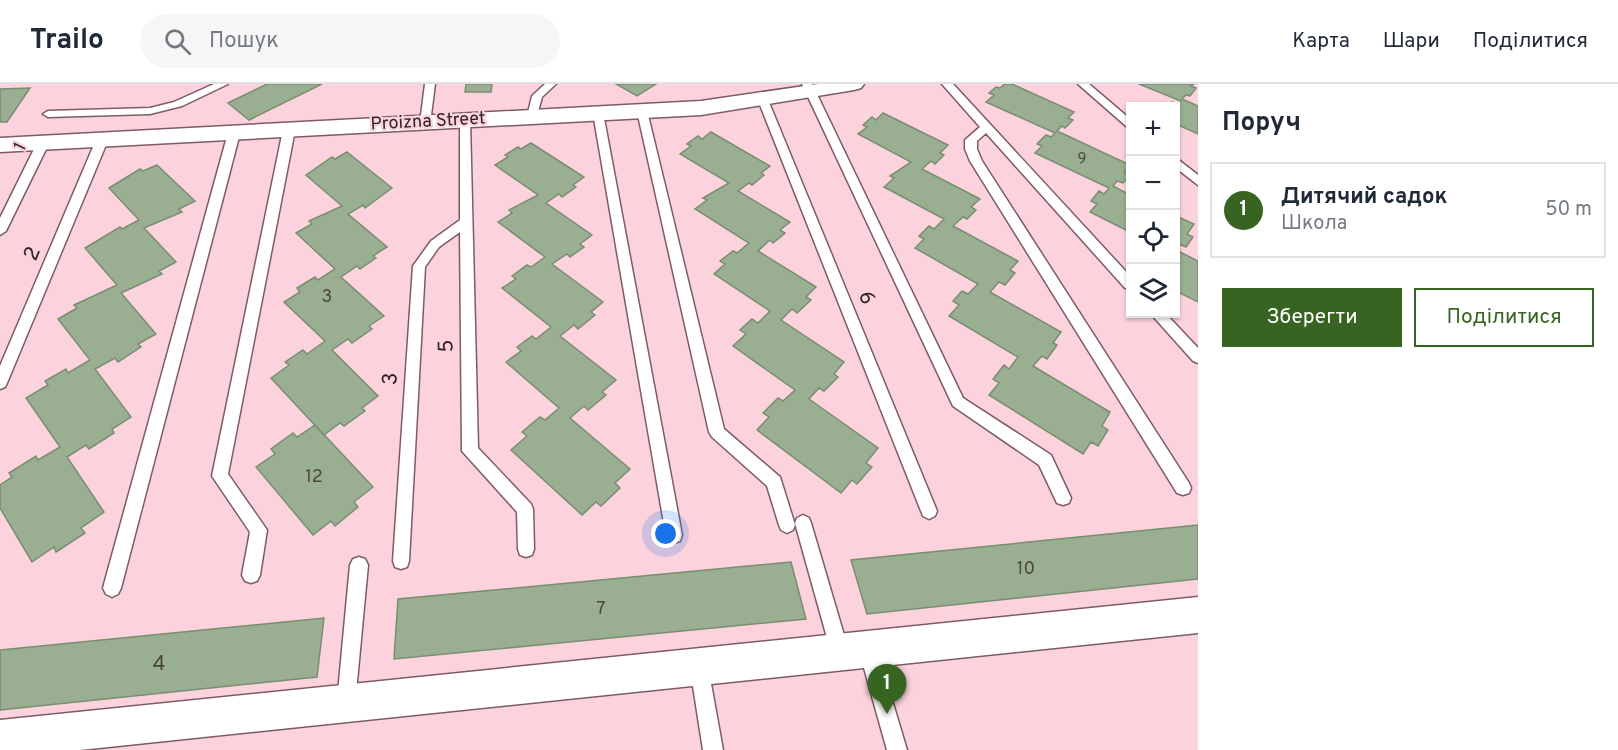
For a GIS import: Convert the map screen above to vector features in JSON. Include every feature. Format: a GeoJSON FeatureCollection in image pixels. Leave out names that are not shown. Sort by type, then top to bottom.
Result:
{"type":"FeatureCollection","features":[{"type":"Feature","properties":{"kind":"street","name":"Proizna Street"},"geometry":{"type":"LineString","coordinates":[[0,146],[701,108],[763,100],[809,88],[854,84]]}},
{"type":"Feature","properties":{"kind":"street"},"geometry":{"type":"LineString","coordinates":[[0,739],[1198,615]]}},
{"type":"Feature","properties":{"kind":"lane"},"geometry":{"type":"LineString","coordinates":[[48,114],[150,111],[178,104],[223,84]]}},
{"type":"Feature","properties":{"kind":"lane"},"geometry":{"type":"LineString","coordinates":[[425,123],[430,84]]}},
{"type":"Feature","properties":{"kind":"lane"},"geometry":{"type":"LineString","coordinates":[[532,117],[537,96],[551,84]]}},
{"type":"Feature","properties":{"kind":"lane"},"geometry":{"type":"LineString","coordinates":[[947,84],[1126,279]]}},
{"type":"Feature","properties":{"kind":"lane"},"geometry":{"type":"LineString","coordinates":[[1083,84],[1126,120]]}},
{"type":"Feature","properties":{"kind":"lane"},"geometry":{"type":"LineString","coordinates":[[809,88],[958,402],[1045,460],[1063,498]]}},
{"type":"Feature","properties":{"kind":"lane","name":"6"},"geometry":{"type":"LineString","coordinates":[[763,100],[929,511]]}},
{"type":"Feature","properties":{"kind":"lane"},"geometry":{"type":"LineString","coordinates":[[642,111],[717,432],[774,482],[854,651],[897,750]]}},
{"type":"Feature","properties":{"kind":"lane"},"geometry":{"type":"LineString","coordinates":[[598,113],[674,535]]}},
{"type":"Feature","properties":{"kind":"lane","name":"5"},"geometry":{"type":"LineString","coordinates":[[465,120],[470,451],[525,509],[526,549]]}},
{"type":"Feature","properties":{"kind":"lane"},"geometry":{"type":"LineString","coordinates":[[987,127],[972,140],[971,148],[976,161],[1183,488]]}},
{"type":"Feature","properties":{"kind":"lane"},"geometry":{"type":"LineString","coordinates":[[251,575],[260,530],[220,476],[289,130]]}},
{"type":"Feature","properties":{"kind":"lane"},"geometry":{"type":"LineString","coordinates":[[112,588],[234,133]]}},
{"type":"Feature","properties":{"kind":"lane","name":"2"},"geometry":{"type":"LineString","coordinates":[[0,383],[102,140]]}},
{"type":"Feature","properties":{"kind":"lane","name":"1"},"geometry":{"type":"LineString","coordinates":[[0,231],[43,143]]}},
{"type":"Feature","properties":{"kind":"lane"},"geometry":{"type":"LineString","coordinates":[[1180,165],[1198,181]]}},
{"type":"Feature","properties":{"kind":"lane","name":"3"},"geometry":{"type":"LineString","coordinates":[[401,561],[419,266],[435,244],[466,222]]}},
{"type":"Feature","properties":{"kind":"lane"},"geometry":{"type":"LineString","coordinates":[[1162,318],[1198,357]]}},
{"type":"Feature","properties":{"kind":"lane"},"geometry":{"type":"LineString","coordinates":[[346,704],[360,565]]}},
{"type":"Feature","properties":{"kind":"lane"},"geometry":{"type":"LineString","coordinates":[[699,667],[713,750]]}},
{"type":"Feature","properties":{"kind":"building"},"geometry":{"type":"Polygon","coordinates":[[[267,84],[322,84],[249,120],[228,103],[267,84]]]}},
{"type":"Feature","properties":{"kind":"building"},"geometry":{"type":"Polygon","coordinates":[[[466,84],[492,84],[491,92],[465,92],[466,84]]]}},
{"type":"Feature","properties":{"kind":"building"},"geometry":{"type":"Polygon","coordinates":[[[616,84],[656,84],[637,96],[616,84]]]}},
{"type":"Feature","properties":{"kind":"building"},"geometry":{"type":"Polygon","coordinates":[[[1005,84],[1012,84],[1074,112],[1068,118],[1073,120],[1065,128],[1062,126],[1057,131],[1126,163],[1124,172],[1126,180],[1123,183],[1117,181],[1113,186],[1126,193],[1126,230],[1090,212],[1097,204],[1091,201],[1099,191],[1104,194],[1109,188],[1035,153],[1042,146],[1037,144],[1046,135],[1051,137],[1055,133],[986,102],[994,95],[989,93],[996,87],[1000,88],[1005,84]]]}},
{"type":"Feature","properties":{"kind":"building"},"geometry":{"type":"Polygon","coordinates":[[[1139,84],[1194,84],[1191,86],[1196,88],[1190,96],[1186,95],[1182,99],[1198,106],[1198,134],[1180,126],[1181,101],[1139,84]]]}},
{"type":"Feature","properties":{"kind":"building"},"geometry":{"type":"Polygon","coordinates":[[[30,88],[7,122],[0,122],[0,89],[30,88]]]}},
{"type":"Feature","properties":{"kind":"building"},"geometry":{"type":"Polygon","coordinates":[[[883,113],[948,145],[940,153],[944,155],[935,164],[931,161],[922,169],[980,199],[971,207],[976,210],[967,219],[963,217],[953,226],[1018,261],[1010,270],[1015,273],[1005,285],[999,282],[990,292],[1061,332],[1053,343],[1057,345],[1047,359],[1042,356],[1033,366],[1110,412],[1102,426],[1108,430],[1098,446],[1091,442],[1083,454],[989,395],[999,383],[993,379],[1004,365],[1009,369],[1018,357],[949,316],[959,305],[953,301],[962,291],[968,294],[978,284],[915,248],[924,239],[919,236],[929,226],[934,229],[944,219],[884,187],[894,178],[890,176],[911,162],[858,134],[867,127],[863,125],[872,117],[876,120],[883,113]]]}},
{"type":"Feature","properties":{"kind":"building"},"geometry":{"type":"Polygon","coordinates":[[[711,132],[770,166],[761,173],[764,175],[752,185],[749,183],[738,191],[790,222],[780,230],[785,233],[773,243],[770,240],[758,251],[816,287],[806,297],[811,300],[797,313],[792,309],[781,320],[844,362],[834,374],[838,377],[824,391],[819,388],[809,399],[878,448],[866,463],[872,467],[857,484],[852,480],[841,493],[757,430],[769,417],[763,413],[778,398],[783,401],[795,390],[733,346],[746,334],[740,330],[752,319],[758,323],[770,311],[714,274],[725,264],[720,261],[733,251],[737,253],[749,243],[695,209],[707,200],[703,198],[729,183],[680,154],[691,146],[687,144],[698,136],[702,139],[711,132]]]}},
{"type":"Feature","properties":{"kind":"building"},"geometry":{"type":"Polygon","coordinates":[[[531,143],[584,177],[573,185],[576,187],[562,197],[559,194],[546,203],[592,235],[580,244],[584,247],[570,257],[567,254],[552,264],[603,302],[591,312],[595,315],[578,329],[574,325],[560,336],[616,380],[602,392],[606,395],[588,410],[584,406],[570,418],[630,469],[615,483],[620,488],[601,506],[596,502],[582,515],[511,450],[527,436],[522,432],[540,417],[545,420],[559,408],[506,362],[521,351],[517,347],[532,336],[536,339],[551,327],[502,288],[516,279],[512,276],[527,265],[531,267],[545,257],[498,222],[512,213],[509,210],[538,195],[495,165],[518,147],[521,149],[531,143]]]}},
{"type":"Feature","properties":{"kind":"building"},"geometry":{"type":"Polygon","coordinates":[[[347,152],[392,188],[365,208],[363,205],[348,214],[387,247],[373,256],[376,258],[360,269],[357,266],[341,277],[384,316],[369,326],[372,329],[352,343],[348,339],[332,350],[378,396],[362,408],[365,411],[344,426],[340,423],[324,435],[271,378],[289,365],[285,362],[303,350],[307,354],[325,341],[284,302],[300,292],[297,288],[315,277],[318,280],[335,269],[296,233],[312,224],[309,221],[342,206],[306,175],[332,157],[335,159],[347,152]]]}},
{"type":"Feature","properties":{"kind":"building"},"geometry":{"type":"Polygon","coordinates":[[[157,165],[195,201],[179,209],[182,212],[144,228],[176,262],[159,271],[162,274],[121,293],[156,334],[138,344],[141,347],[118,362],[115,358],[95,369],[131,417],[112,429],[114,433],[89,449],[86,445],[67,457],[104,512],[81,528],[85,533],[56,552],[54,547],[32,562],[0,508],[0,485],[12,477],[9,473],[36,456],[38,460],[60,447],[26,398],[48,385],[45,381],[66,369],[68,373],[90,360],[58,319],[77,308],[74,305],[117,285],[85,248],[120,227],[122,229],[139,220],[109,188],[140,169],[143,171],[157,165]]]}},
{"type":"Feature","properties":{"kind":"building"},"geometry":{"type":"Polygon","coordinates":[[[1180,218],[1194,224],[1187,234],[1193,237],[1186,247],[1180,244],[1180,218]]]}},
{"type":"Feature","properties":{"kind":"building"},"geometry":{"type":"Polygon","coordinates":[[[1180,252],[1198,261],[1198,302],[1180,293],[1180,252]]]}},
{"type":"Feature","properties":{"kind":"building"},"geometry":{"type":"Polygon","coordinates":[[[315,425],[373,487],[354,502],[358,507],[335,526],[331,521],[313,535],[256,467],[275,454],[271,449],[293,433],[297,437],[315,425]]]}},
{"type":"Feature","properties":{"kind":"building"},"geometry":{"type":"Polygon","coordinates":[[[1198,525],[1198,579],[867,614],[851,560],[1198,525]]]}},
{"type":"Feature","properties":{"kind":"building"},"geometry":{"type":"Polygon","coordinates":[[[791,562],[806,619],[394,659],[398,599],[791,562]]]}},
{"type":"Feature","properties":{"kind":"building"},"geometry":{"type":"Polygon","coordinates":[[[324,618],[317,677],[0,710],[0,650],[324,618]]]}},
{"type":"Feature","properties":{"kind":"place","name":"Дитячий садок"},"geometry":{"type":"Point","coordinates":[887,714]}}]}
